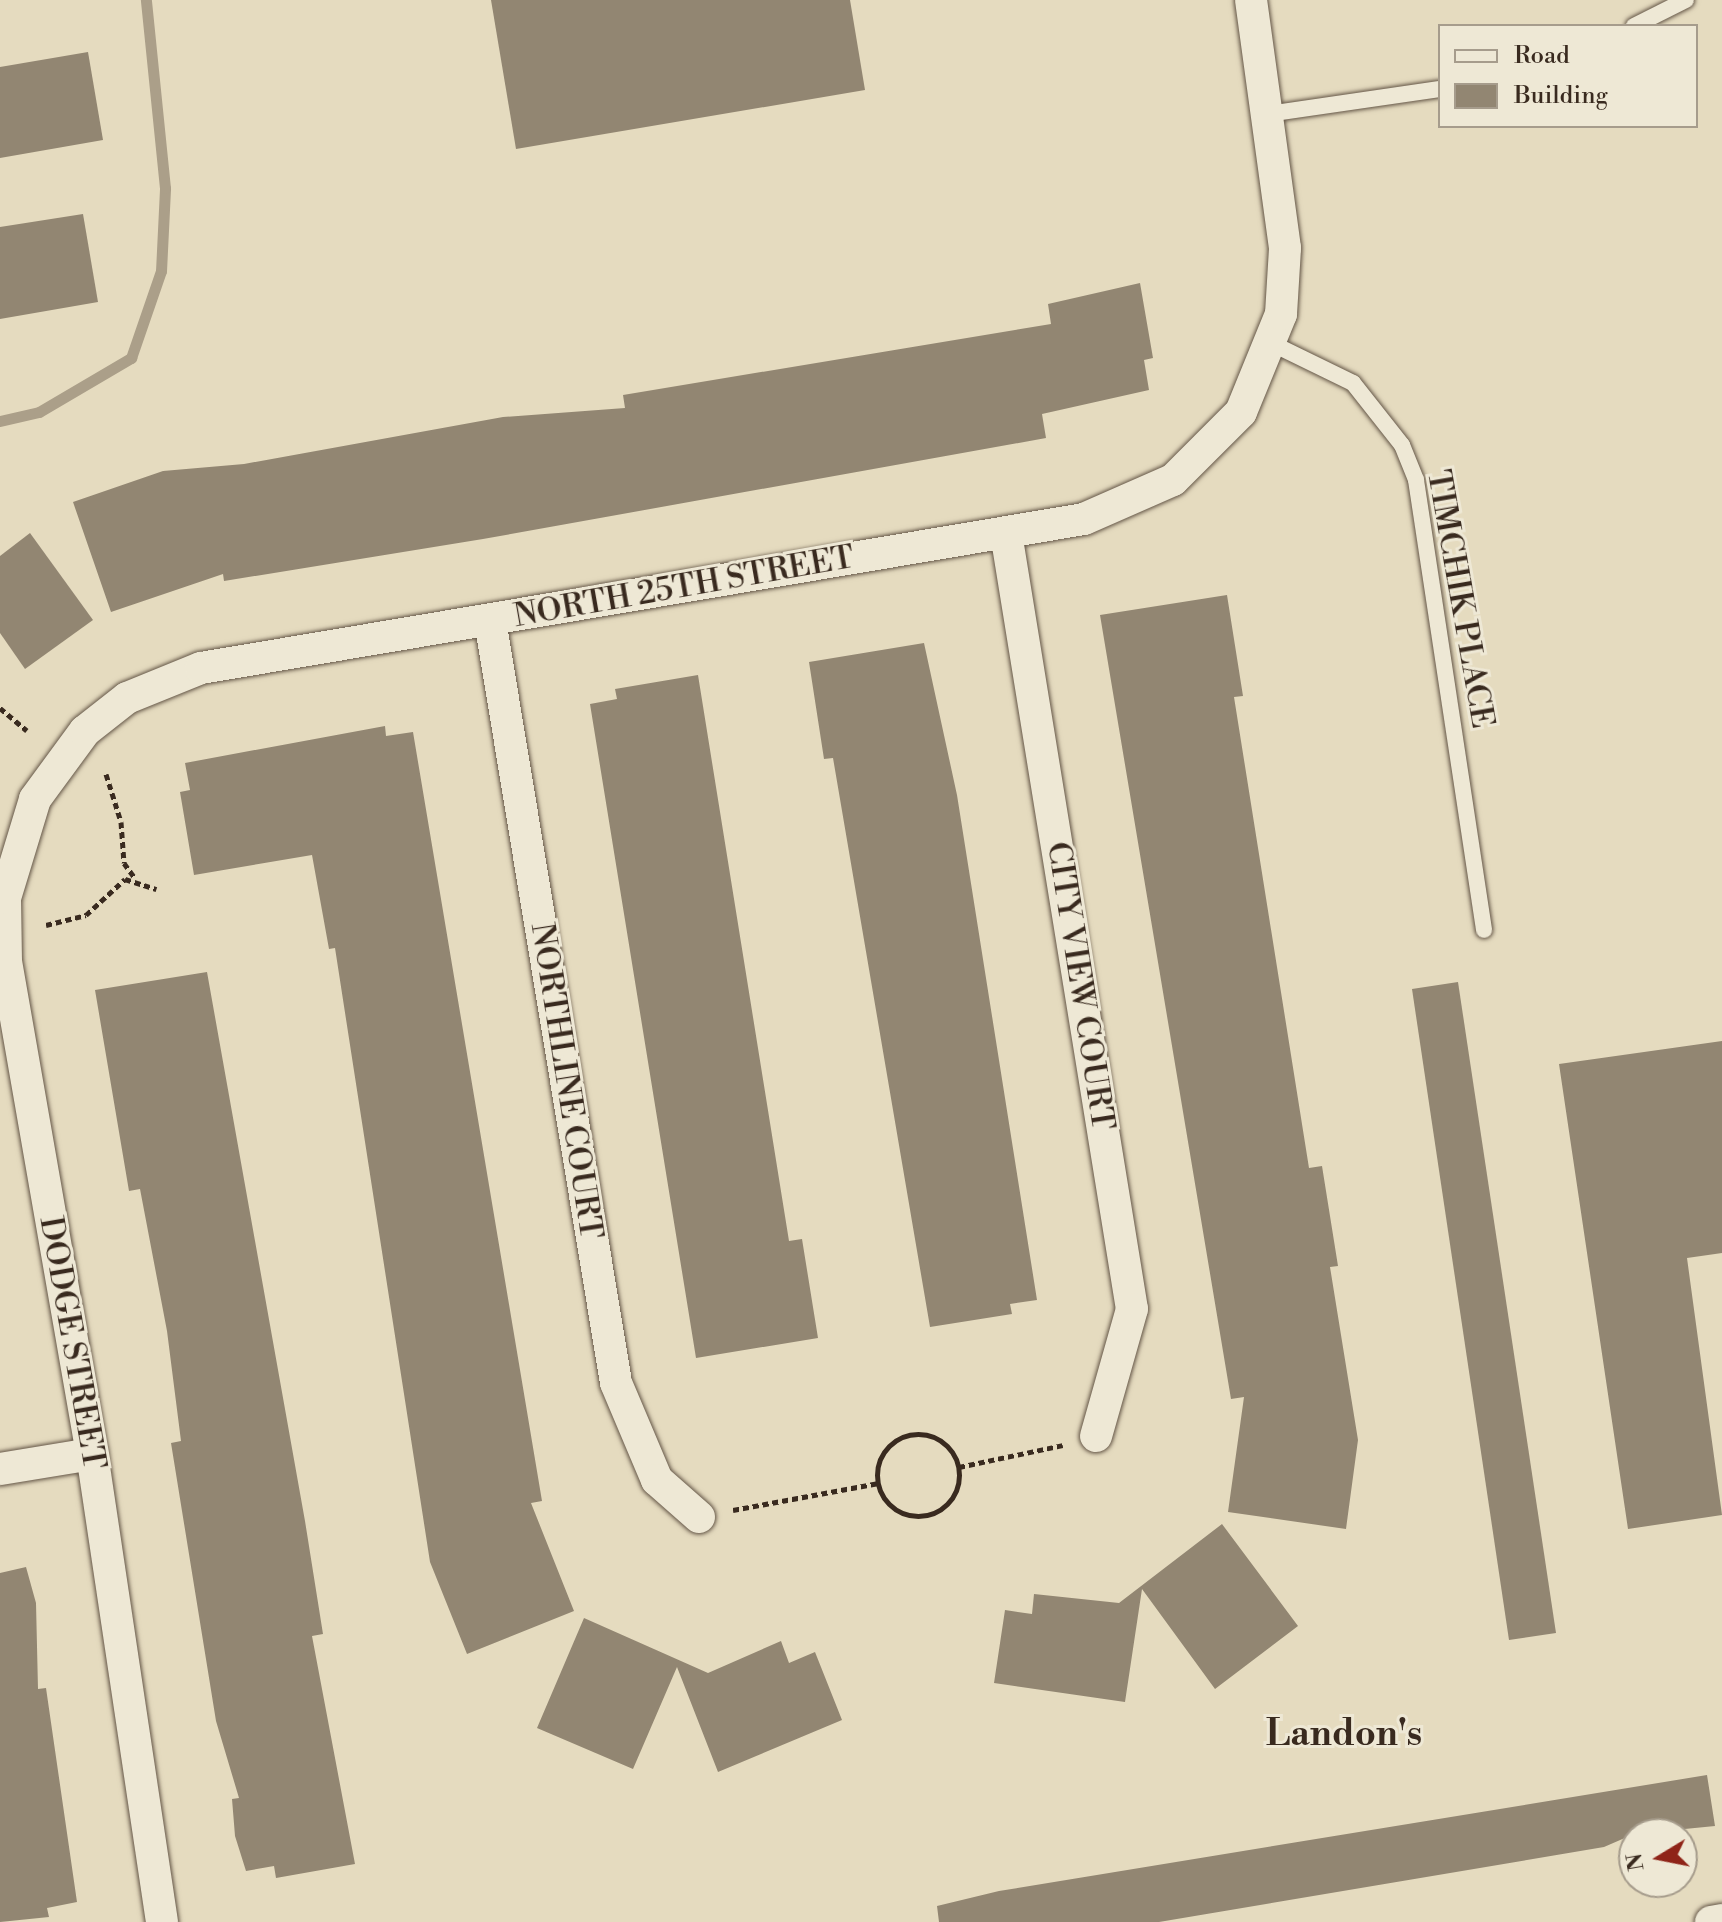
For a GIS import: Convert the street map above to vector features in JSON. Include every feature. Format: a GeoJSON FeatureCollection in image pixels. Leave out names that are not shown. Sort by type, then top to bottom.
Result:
{"type":"FeatureCollection","features":[{"type":"Feature","properties":{"kind":"street","name":"NORTH 25TH STREET"},"geometry":{"type":"LineString","coordinates":[[52,772],[85,731],[127,698],[180,675],[1084,519],[1173,480],[1241,412],[1273,344],[1285,248],[1251,0]]}},
{"type":"Feature","properties":{"kind":"street","name":"CITY VIEW COURT"},"geometry":{"type":"LineString","coordinates":[[1006,533],[1132,1309],[1096,1436]]}},
{"type":"Feature","properties":{"kind":"street","name":"NORTHLINE COURT"},"geometry":{"type":"LineString","coordinates":[[490,620],[616,1383],[657,1480],[699,1517]]}},
{"type":"Feature","properties":{"kind":"street","name":"DODGE STREET"},"geometry":{"type":"LineString","coordinates":[[52,772],[18,838],[5,898],[6,962],[92,1454],[162,1922]]}},
{"type":"Feature","properties":{"kind":"street"},"geometry":{"type":"LineString","coordinates":[[0,1469],[92,1454]]}},
{"type":"Feature","properties":{"kind":"street"},"geometry":{"type":"LineString","coordinates":[[1711,1922],[1722,1920]]}},
{"type":"Feature","properties":{"kind":"lane"},"geometry":{"type":"LineString","coordinates":[[1638,24],[1686,0]]}},
{"type":"Feature","properties":{"kind":"lane"},"geometry":{"type":"LineString","coordinates":[[1268,114],[1438,89]]}},
{"type":"Feature","properties":{"kind":"lane","name":"TIMCHIK PLACE"},"geometry":{"type":"LineString","coordinates":[[1273,344],[1353,383],[1402,445],[1416,480],[1484,930]]}},
{"type":"Feature","properties":{"kind":"path"},"geometry":{"type":"LineString","coordinates":[[0,708],[27,731]]}},
{"type":"Feature","properties":{"kind":"path"},"geometry":{"type":"LineString","coordinates":[[106,774],[124,863],[135,878],[156,889]]}},
{"type":"Feature","properties":{"kind":"path"},"geometry":{"type":"LineString","coordinates":[[46,925],[86,915],[110,888],[135,878]]}},
{"type":"Feature","properties":{"kind":"path"},"geometry":{"type":"LineString","coordinates":[[910,1434],[936,1437],[959,1467],[955,1495],[933,1515],[892,1508],[878,1483],[887,1447],[910,1434]]}},
{"type":"Feature","properties":{"kind":"path"},"geometry":{"type":"LineString","coordinates":[[959,1467],[1096,1436]]}},
{"type":"Feature","properties":{"kind":"path"},"geometry":{"type":"LineString","coordinates":[[699,1517],[878,1483]]}},
{"type":"Feature","properties":{"kind":"building"},"geometry":{"type":"Polygon","coordinates":[[[491,0],[850,0],[865,90],[516,149],[491,0]]]}},
{"type":"Feature","properties":{"kind":"building"},"geometry":{"type":"Polygon","coordinates":[[[88,52],[103,140],[0,158],[0,67],[88,52]]]}},
{"type":"Feature","properties":{"kind":"building"},"geometry":{"type":"Polygon","coordinates":[[[83,214],[98,302],[0,319],[0,227],[83,214]]]}},
{"type":"Feature","properties":{"kind":"building"},"geometry":{"type":"Polygon","coordinates":[[[1140,283],[1153,358],[1144,360],[1149,390],[1042,414],[1046,438],[483,539],[224,581],[223,574],[111,612],[73,502],[163,471],[244,464],[503,417],[625,408],[623,395],[1051,324],[1048,304],[1140,283]]]}},
{"type":"Feature","properties":{"kind":"building"},"geometry":{"type":"Polygon","coordinates":[[[30,533],[93,620],[25,669],[0,633],[0,556],[30,533]]]}},
{"type":"Feature","properties":{"kind":"building"},"geometry":{"type":"Polygon","coordinates":[[[1227,595],[1243,696],[1234,697],[1309,1168],[1322,1166],[1338,1266],[1330,1267],[1358,1440],[1346,1529],[1228,1512],[1244,1397],[1231,1399],[1100,615],[1227,595]]]}},
{"type":"Feature","properties":{"kind":"building"},"geometry":{"type":"Polygon","coordinates":[[[924,643],[957,795],[1037,1300],[1010,1304],[1012,1314],[930,1327],[833,758],[824,759],[809,662],[924,643]]]}},
{"type":"Feature","properties":{"kind":"building"},"geometry":{"type":"Polygon","coordinates":[[[698,675],[789,1241],[802,1239],[818,1338],[696,1358],[590,704],[617,699],[615,689],[698,675]]]}},
{"type":"Feature","properties":{"kind":"building"},"geometry":{"type":"Polygon","coordinates":[[[385,726],[386,736],[413,732],[542,1501],[531,1503],[574,1611],[467,1654],[430,1562],[335,948],[329,949],[312,855],[194,875],[180,792],[190,790],[185,763],[385,726]]]}},
{"type":"Feature","properties":{"kind":"building"},"geometry":{"type":"Polygon","coordinates":[[[207,972],[305,1521],[323,1634],[312,1636],[355,1864],[276,1878],[274,1866],[246,1871],[235,1836],[232,1799],[239,1798],[216,1721],[171,1443],[181,1441],[167,1331],[140,1189],[129,1191],[95,990],[207,972]]]}},
{"type":"Feature","properties":{"kind":"building"},"geometry":{"type":"Polygon","coordinates":[[[1458,982],[1556,1633],[1509,1640],[1412,989],[1458,982]]]}},
{"type":"Feature","properties":{"kind":"building"},"geometry":{"type":"Polygon","coordinates":[[[1722,1041],[1722,1253],[1687,1258],[1722,1515],[1628,1529],[1559,1064],[1722,1041]]]}},
{"type":"Feature","properties":{"kind":"building"},"geometry":{"type":"Polygon","coordinates":[[[1222,1524],[1298,1626],[1215,1689],[1142,1589],[1125,1702],[994,1683],[1005,1610],[1032,1614],[1034,1594],[1119,1603],[1222,1524]]]}},
{"type":"Feature","properties":{"kind":"building"},"geometry":{"type":"Polygon","coordinates":[[[26,1567],[36,1603],[38,1689],[46,1688],[77,1902],[47,1908],[49,1917],[0,1922],[0,1573],[26,1567]]]}},
{"type":"Feature","properties":{"kind":"building"},"geometry":{"type":"Polygon","coordinates":[[[584,1618],[708,1673],[781,1641],[789,1663],[815,1652],[842,1720],[718,1772],[677,1667],[633,1769],[537,1728],[584,1618]]]}},
{"type":"Feature","properties":{"kind":"building"},"geometry":{"type":"Polygon","coordinates":[[[1707,1775],[1715,1826],[1698,1828],[1698,1818],[1618,1818],[1618,1841],[1604,1847],[1159,1922],[939,1922],[937,1906],[999,1891],[1707,1775]]]}},
{"type":"Feature","properties":{"kind":"waterway"},"geometry":{"type":"LineString","coordinates":[[0,421],[39,412],[131,358],[161,271],[165,188],[146,0]]}},
{"type":"Feature","properties":{"kind":"district","name":"Landon's"},"geometry":{"type":"Point","coordinates":[1344,1735]}}]}
